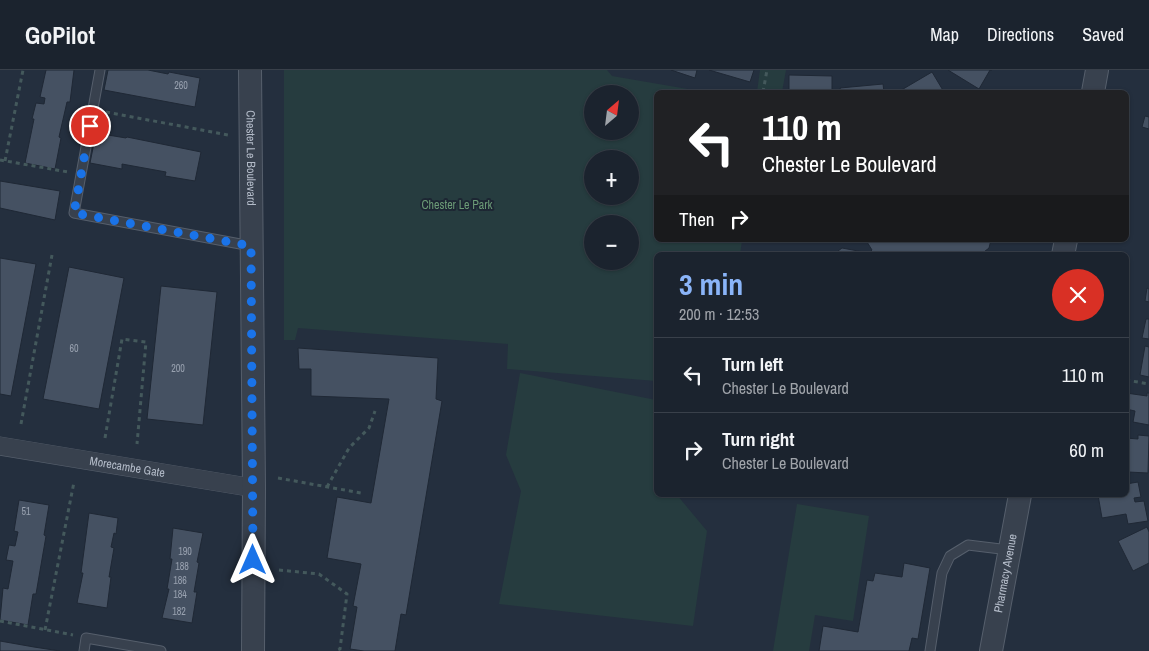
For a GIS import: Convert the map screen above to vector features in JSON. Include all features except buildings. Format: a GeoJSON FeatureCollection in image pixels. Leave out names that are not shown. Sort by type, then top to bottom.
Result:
{"type":"FeatureCollection","features":[{"type":"Feature","properties":{"kind":"street","name":"Chester Le Boulevard"},"geometry":{"type":"LineString","coordinates":[[250,70],[254,488],[253,651]]}},
{"type":"Feature","properties":{"kind":"street"},"geometry":{"type":"LineString","coordinates":[[1093,90],[1098,70]]}},
{"type":"Feature","properties":{"kind":"street","name":"Morecambe Gate"},"geometry":{"type":"LineString","coordinates":[[0,446],[254,488]]}},
{"type":"Feature","properties":{"kind":"street","name":"Pharmacy Avenue"},"geometry":{"type":"LineString","coordinates":[[991,651],[1020,497]]}},
{"type":"Feature","properties":{"kind":"lane"},"geometry":{"type":"LineString","coordinates":[[100,70],[74,213],[251,246]]}},
{"type":"Feature","properties":{"kind":"lane"},"geometry":{"type":"LineString","coordinates":[[930,651],[942,573],[950,556],[968,546],[1009,550]]}},
{"type":"Feature","properties":{"kind":"lane"},"geometry":{"type":"LineString","coordinates":[[84,651],[86,638],[161,651]]}},
{"type":"Feature","properties":{"kind":"path"},"geometry":{"type":"LineString","coordinates":[[23,70],[2,160],[81,174]]}},
{"type":"Feature","properties":{"kind":"path"},"geometry":{"type":"LineString","coordinates":[[763,90],[767,70]]}},
{"type":"Feature","properties":{"kind":"path"},"geometry":{"type":"LineString","coordinates":[[93,110],[228,135]]}},
{"type":"Feature","properties":{"kind":"path"},"geometry":{"type":"LineString","coordinates":[[21,424],[52,255]]}},
{"type":"Feature","properties":{"kind":"path"},"geometry":{"type":"LineString","coordinates":[[106,438],[122,339],[146,342],[137,444]]}},
{"type":"Feature","properties":{"kind":"path"},"geometry":{"type":"LineString","coordinates":[[1129,381],[1149,384]]}},
{"type":"Feature","properties":{"kind":"path"},"geometry":{"type":"LineString","coordinates":[[328,487],[349,448],[368,428],[375,411]]}},
{"type":"Feature","properties":{"kind":"path"},"geometry":{"type":"LineString","coordinates":[[278,478],[361,493]]}},
{"type":"Feature","properties":{"kind":"path"},"geometry":{"type":"LineString","coordinates":[[45,630],[74,482]]}},
{"type":"Feature","properties":{"kind":"path"},"geometry":{"type":"LineString","coordinates":[[279,570],[319,574],[347,594],[340,649],[336,651]]}},
{"type":"Feature","properties":{"kind":"path"},"geometry":{"type":"LineString","coordinates":[[0,621],[86,638]]}},
{"type":"Feature","properties":{"kind":"green space","name":"Chester Le Park"},"geometry":{"type":"Polygon","coordinates":[[[284,70],[607,70],[612,76],[693,90],[654,90],[654,242],[742,242],[740,252],[654,252],[654,381],[507,369],[508,344],[298,328],[295,340],[284,340],[284,70]]]}},
{"type":"Feature","properties":{"kind":"green space"},"geometry":{"type":"Polygon","coordinates":[[[760,70],[786,70],[782,90],[757,90],[760,70]]]}},
{"type":"Feature","properties":{"kind":"green space"},"geometry":{"type":"Polygon","coordinates":[[[520,373],[654,400],[654,497],[679,497],[707,531],[693,626],[499,604],[521,491],[506,455],[520,373]]]}},
{"type":"Feature","properties":{"kind":"green space"},"geometry":{"type":"Polygon","coordinates":[[[797,504],[869,516],[853,621],[815,615],[809,651],[773,651],[797,504]]]}},
{"type":"Feature","properties":{"kind":"route"},"geometry":{"type":"LineString","coordinates":[[90,126],[74,213],[251,246],[253,560]]}}]}
